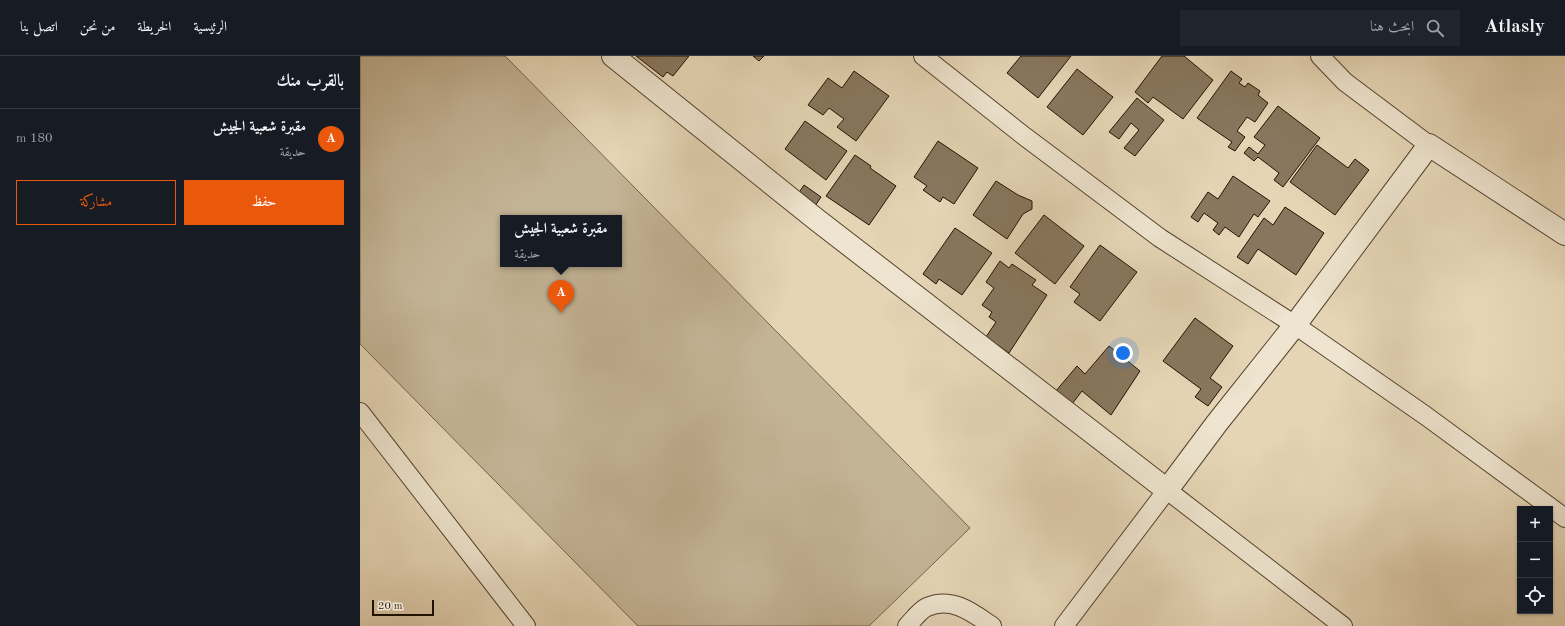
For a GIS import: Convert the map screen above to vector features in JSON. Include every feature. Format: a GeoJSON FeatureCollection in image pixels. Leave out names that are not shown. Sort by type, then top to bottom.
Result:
{"type":"FeatureCollection","features":[{"type":"Feature","properties":{"kind":"street"},"geometry":{"type":"LineString","coordinates":[[613,56],[817,220],[1343,626]]}},
{"type":"Feature","properties":{"kind":"street"},"geometry":{"type":"LineString","coordinates":[[923,56],[1024,136],[1160,238],[1295,325],[1426,416],[1565,518]]}},
{"type":"Feature","properties":{"kind":"street"},"geometry":{"type":"LineString","coordinates":[[1320,56],[1345,82],[1429,145],[1565,234]]}},
{"type":"Feature","properties":{"kind":"street"},"geometry":{"type":"LineString","coordinates":[[1064,626],[1217,423],[1295,325],[1429,145]]}},
{"type":"Feature","properties":{"kind":"street"},"geometry":{"type":"LineString","coordinates":[[360,412],[526,626]]}},
{"type":"Feature","properties":{"kind":"street"},"geometry":{"type":"LineString","coordinates":[[907,626],[926,607],[946,603],[965,607],[992,626]]}},
{"type":"Feature","properties":{"kind":"shaded area"},"geometry":{"type":"Polygon","coordinates":[[[360,56],[505,56],[970,528],[869,626],[638,626],[360,344],[360,56]]]}},
{"type":"Feature","properties":{"kind":"building"},"geometry":{"type":"Polygon","coordinates":[[[636,56],[689,56],[673,76],[667,72],[663,77],[636,56]]]}},
{"type":"Feature","properties":{"kind":"building"},"geometry":{"type":"Polygon","coordinates":[[[753,56],[764,56],[759,61],[753,56]]]}},
{"type":"Feature","properties":{"kind":"building"},"geometry":{"type":"Polygon","coordinates":[[[1021,56],[1071,56],[1038,98],[1007,73],[1021,56]]]}},
{"type":"Feature","properties":{"kind":"building"},"geometry":{"type":"Polygon","coordinates":[[[1162,56],[1184,56],[1213,80],[1183,119],[1153,97],[1148,103],[1135,92],[1162,56]]]}},
{"type":"Feature","properties":{"kind":"building"},"geometry":{"type":"Polygon","coordinates":[[[1077,69],[1113,97],[1083,135],[1047,107],[1077,69]]]}},
{"type":"Feature","properties":{"kind":"building"},"geometry":{"type":"Polygon","coordinates":[[[854,71],[889,96],[856,141],[837,127],[844,119],[829,108],[823,115],[808,105],[828,78],[842,88],[854,71]]]}},
{"type":"Feature","properties":{"kind":"building"},"geometry":{"type":"Polygon","coordinates":[[[1231,71],[1242,79],[1239,83],[1245,87],[1248,83],[1260,91],[1258,95],[1268,103],[1255,122],[1247,117],[1237,131],[1245,137],[1235,151],[1228,147],[1232,142],[1197,118],[1231,71]]]}},
{"type":"Feature","properties":{"kind":"building"},"geometry":{"type":"Polygon","coordinates":[[[1137,98],[1164,120],[1135,156],[1124,148],[1139,130],[1131,123],[1119,139],[1109,132],[1137,98]]]}},
{"type":"Feature","properties":{"kind":"building"},"geometry":{"type":"Polygon","coordinates":[[[1278,106],[1320,138],[1283,187],[1274,180],[1279,173],[1258,157],[1254,161],[1244,153],[1249,147],[1258,154],[1265,145],[1254,137],[1278,106]]]}},
{"type":"Feature","properties":{"kind":"building"},"geometry":{"type":"Polygon","coordinates":[[[805,121],[847,151],[826,180],[785,149],[805,121]]]}},
{"type":"Feature","properties":{"kind":"building"},"geometry":{"type":"Polygon","coordinates":[[[938,141],[978,168],[954,204],[943,197],[940,202],[923,190],[927,186],[914,177],[938,141]]]}},
{"type":"Feature","properties":{"kind":"building"},"geometry":{"type":"Polygon","coordinates":[[[1317,145],[1348,168],[1355,159],[1369,170],[1335,215],[1290,182],[1317,145]]]}},
{"type":"Feature","properties":{"kind":"building"},"geometry":{"type":"Polygon","coordinates":[[[855,155],[871,166],[870,168],[896,186],[869,225],[826,196],[855,155]]]}},
{"type":"Feature","properties":{"kind":"building"},"geometry":{"type":"Polygon","coordinates":[[[1233,176],[1270,201],[1258,217],[1254,214],[1239,237],[1225,227],[1219,235],[1213,230],[1218,223],[1204,213],[1198,222],[1191,217],[1208,192],[1218,199],[1233,176]]]}},
{"type":"Feature","properties":{"kind":"building"},"geometry":{"type":"Polygon","coordinates":[[[996,181],[1018,195],[1032,201],[1032,209],[1023,214],[1007,239],[973,215],[996,181]]]}},
{"type":"Feature","properties":{"kind":"building"},"geometry":{"type":"Polygon","coordinates":[[[804,185],[821,197],[813,209],[796,197],[804,185]]]}},
{"type":"Feature","properties":{"kind":"building"},"geometry":{"type":"Polygon","coordinates":[[[1285,207],[1324,233],[1296,275],[1258,249],[1248,264],[1237,257],[1264,218],[1273,225],[1285,207]]]}},
{"type":"Feature","properties":{"kind":"building"},"geometry":{"type":"Polygon","coordinates":[[[1044,215],[1084,246],[1055,284],[1015,253],[1044,215]]]}},
{"type":"Feature","properties":{"kind":"building"},"geometry":{"type":"Polygon","coordinates":[[[955,228],[992,253],[962,295],[939,279],[936,284],[923,274],[955,228]]]}},
{"type":"Feature","properties":{"kind":"building"},"geometry":{"type":"Polygon","coordinates":[[[1100,245],[1137,272],[1100,321],[1074,302],[1080,294],[1070,287],[1100,245]]]}},
{"type":"Feature","properties":{"kind":"building"},"geometry":{"type":"Polygon","coordinates":[[[1000,261],[1009,268],[1012,264],[1036,280],[1032,285],[1047,295],[1009,353],[986,337],[996,322],[989,317],[992,312],[982,305],[994,288],[986,282],[1000,261]]]}},
{"type":"Feature","properties":{"kind":"building"},"geometry":{"type":"Polygon","coordinates":[[[1195,318],[1233,346],[1210,378],[1222,387],[1208,406],[1195,397],[1201,389],[1163,361],[1195,318]]]}},
{"type":"Feature","properties":{"kind":"building"},"geometry":{"type":"Polygon","coordinates":[[[1109,346],[1140,371],[1111,415],[1082,391],[1072,404],[1055,392],[1077,366],[1085,374],[1109,346]]]}},
{"type":"Feature","properties":{"kind":"place","name":"مقبرة شعبية الجيش"},"geometry":{"type":"Point","coordinates":[561,313]}}]}
